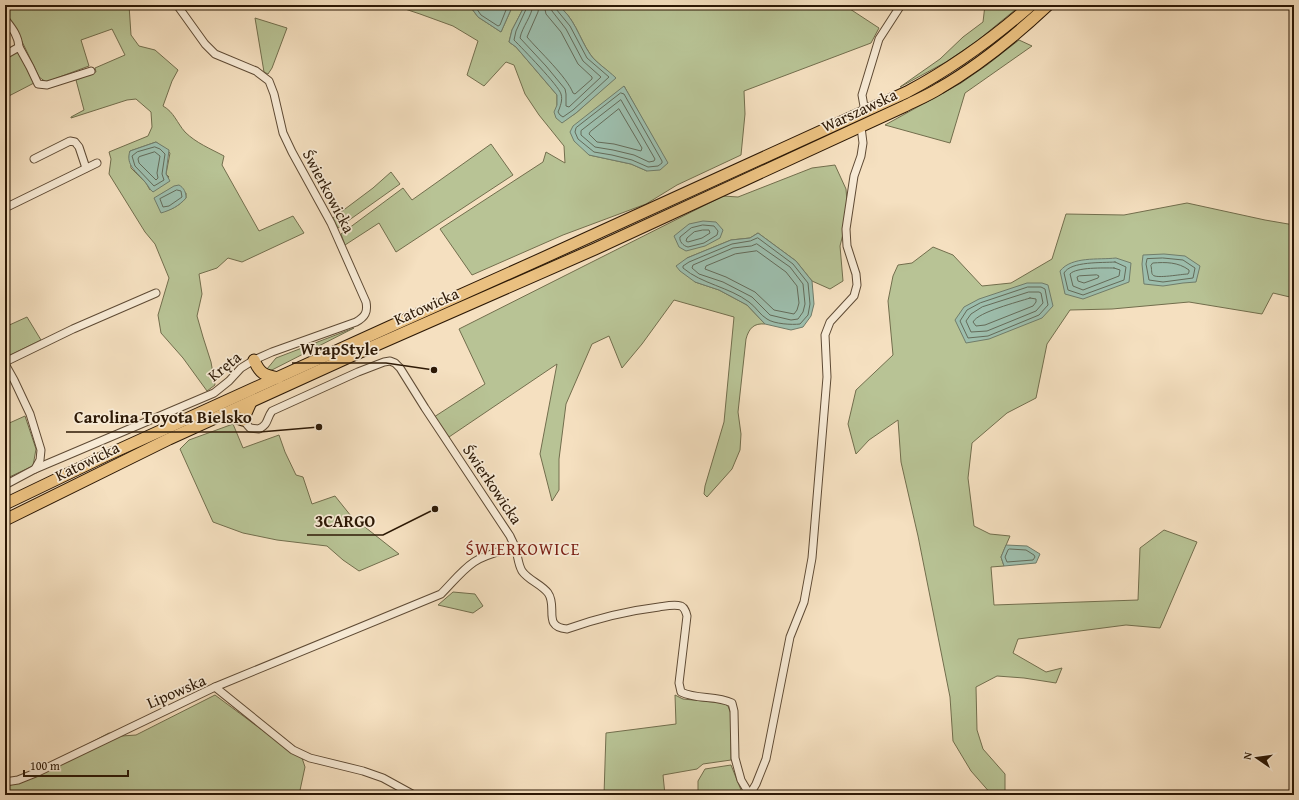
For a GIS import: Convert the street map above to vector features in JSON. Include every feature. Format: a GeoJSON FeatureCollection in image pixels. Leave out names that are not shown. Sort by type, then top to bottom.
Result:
{"type":"FeatureCollection","features":[{"type":"Feature","properties":{"kind":"main road","name":"Warszawska"},"geometry":{"type":"LineString","coordinates":[[653,208],[907,92],[950,68],[998,34],[1031,5]]}},
{"type":"Feature","properties":{"kind":"main road","name":"Warszawska"},"geometry":{"type":"LineString","coordinates":[[666,216],[861,127],[939,89],[999,48],[1048,5]]}},
{"type":"Feature","properties":{"kind":"main road","name":"Katowicka"},"geometry":{"type":"LineString","coordinates":[[5,504],[105,456],[653,208]]}},
{"type":"Feature","properties":{"kind":"main road","name":"Katowicka"},"geometry":{"type":"LineString","coordinates":[[5,520],[113,466],[251,402],[666,216]]}},
{"type":"Feature","properties":{"kind":"main road"},"geometry":{"type":"LineString","coordinates":[[254,360],[258,369],[262,373],[278,378]]}},
{"type":"Feature","properties":{"kind":"main road"},"geometry":{"type":"LineString","coordinates":[[225,414],[243,420],[251,402]]}},
{"type":"Feature","properties":{"kind":"street","name":"Świerkowicka"},"geometry":{"type":"LineString","coordinates":[[177,5],[205,44],[215,54],[256,71],[269,81],[274,94],[283,133],[331,223],[366,302],[366,314],[356,322],[272,352],[254,360]]}},
{"type":"Feature","properties":{"kind":"street"},"geometry":{"type":"LineString","coordinates":[[865,112],[862,95],[879,39],[901,5]]}},
{"type":"Feature","properties":{"kind":"street"},"geometry":{"type":"LineString","coordinates":[[5,19],[12,27],[18,39],[19,47],[38,84],[47,85],[91,71]]}},
{"type":"Feature","properties":{"kind":"street"},"geometry":{"type":"LineString","coordinates":[[5,56],[19,47]]}},
{"type":"Feature","properties":{"kind":"street"},"geometry":{"type":"LineString","coordinates":[[750,794],[756,784],[766,759],[790,637],[804,602],[812,558],[827,377],[825,335],[830,322],[854,296],[857,285],[856,274],[847,246],[846,229],[854,176],[864,143],[861,127]]}},
{"type":"Feature","properties":{"kind":"street"},"geometry":{"type":"LineString","coordinates":[[34,159],[70,141],[75,142],[79,148],[86,168]]}},
{"type":"Feature","properties":{"kind":"street"},"geometry":{"type":"LineString","coordinates":[[5,208],[96,163]]}},
{"type":"Feature","properties":{"kind":"street"},"geometry":{"type":"LineString","coordinates":[[35,468],[40,460],[41,450],[30,414],[5,363],[73,329],[156,293]]}},
{"type":"Feature","properties":{"kind":"street","name":"Kręta"},"geometry":{"type":"LineString","coordinates":[[5,485],[35,468],[214,394],[241,368],[254,360]]}},
{"type":"Feature","properties":{"kind":"street","name":"Świerkowicka"},"geometry":{"type":"LineString","coordinates":[[243,420],[250,428],[259,429],[266,424],[272,412],[358,372],[384,362],[396,363],[510,536],[523,572],[548,593],[551,601],[552,619],[559,628],[567,629],[614,614],[643,609],[673,605],[681,606],[685,610],[688,616],[679,683],[682,692],[688,695],[723,700],[732,703],[734,710],[735,758],[741,780],[750,794]]}},
{"type":"Feature","properties":{"kind":"street"},"geometry":{"type":"LineString","coordinates":[[215,687],[441,594],[464,570],[476,561],[489,555],[515,547]]}},
{"type":"Feature","properties":{"kind":"street","name":"Lipowska"},"geometry":{"type":"LineString","coordinates":[[5,782],[18,780],[38,772],[215,687],[293,750],[310,758],[363,771],[384,778],[414,795]]}},
{"type":"Feature","properties":{"kind":"shaded area"},"geometry":{"type":"Polygon","coordinates":[[[5,5],[129,5],[131,35],[139,46],[155,50],[178,70],[172,81],[163,106],[170,111],[182,129],[189,136],[204,146],[224,156],[222,165],[259,231],[293,216],[304,233],[242,262],[228,258],[217,268],[199,274],[202,294],[197,316],[211,362],[215,385],[207,391],[183,358],[161,333],[158,315],[169,278],[155,244],[145,232],[109,174],[111,159],[109,152],[148,136],[152,127],[151,112],[136,99],[127,100],[71,118],[84,110],[76,80],[96,72],[95,68],[125,55],[112,29],[81,40],[89,66],[46,82],[39,77],[17,31],[5,19],[5,5]],[[156,142],[130,151],[131,168],[146,183],[150,190],[169,177],[166,174],[170,153],[156,142]],[[167,191],[161,194],[161,212],[175,207],[186,198],[186,193],[167,191]]]}},
{"type":"Feature","properties":{"kind":"shaded area"},"geometry":{"type":"Polygon","coordinates":[[[370,5],[469,5],[478,17],[501,32],[513,5],[525,5],[512,30],[509,42],[516,47],[557,95],[557,105],[562,122],[576,113],[615,78],[592,57],[568,15],[557,5],[852,5],[850,9],[879,28],[871,43],[744,91],[745,114],[741,155],[677,185],[646,204],[563,235],[472,275],[440,229],[543,162],[546,152],[565,163],[564,146],[539,115],[525,94],[514,65],[506,62],[484,86],[467,75],[478,41],[453,26],[396,6],[370,5]],[[624,86],[589,155],[631,164],[647,171],[657,145],[624,86]]]}},
{"type":"Feature","properties":{"kind":"shaded area"},"geometry":{"type":"Polygon","coordinates":[[[985,5],[1021,5],[977,41],[946,62],[900,87],[940,59],[963,37],[983,22],[985,5]]]}},
{"type":"Feature","properties":{"kind":"shaded area"},"geometry":{"type":"Polygon","coordinates":[[[255,18],[287,28],[272,68],[268,74],[264,72],[255,18]]]}},
{"type":"Feature","properties":{"kind":"shaded area"},"geometry":{"type":"Polygon","coordinates":[[[1019,40],[1032,46],[965,93],[950,143],[885,125],[961,83],[1019,40]]]}},
{"type":"Feature","properties":{"kind":"shaded area"},"geometry":{"type":"Polygon","coordinates":[[[18,51],[34,83],[5,98],[5,59],[18,51]]]}},
{"type":"Feature","properties":{"kind":"shaded area"},"geometry":{"type":"Polygon","coordinates":[[[491,144],[513,175],[396,252],[379,223],[345,245],[341,234],[403,188],[412,200],[491,144]]]}},
{"type":"Feature","properties":{"kind":"shaded area"},"geometry":{"type":"Polygon","coordinates":[[[835,165],[846,189],[848,214],[840,246],[843,281],[830,289],[812,281],[796,261],[758,233],[750,238],[731,240],[687,258],[695,282],[719,290],[747,305],[765,324],[758,324],[752,327],[746,339],[738,412],[741,434],[740,450],[732,469],[707,497],[704,494],[705,486],[724,422],[734,317],[674,300],[642,344],[622,368],[609,336],[592,344],[566,404],[559,459],[559,490],[552,501],[540,454],[557,364],[449,437],[434,417],[485,384],[459,329],[723,196],[738,197],[812,168],[835,165]]]}},
{"type":"Feature","properties":{"kind":"shaded area"},"geometry":{"type":"Polygon","coordinates":[[[391,172],[400,184],[338,228],[333,218],[373,188],[391,172]]]}},
{"type":"Feature","properties":{"kind":"shaded area"},"geometry":{"type":"Polygon","coordinates":[[[1187,203],[1294,225],[1294,298],[1273,293],[1262,314],[1189,302],[1112,309],[1070,310],[1047,344],[1036,398],[1007,413],[972,443],[968,478],[974,526],[990,534],[1010,536],[1001,557],[1004,566],[991,567],[994,605],[1138,600],[1140,548],[1164,530],[1197,542],[1160,628],[1126,625],[1018,639],[1013,653],[1046,672],[1062,668],[1056,683],[997,676],[976,687],[977,730],[983,749],[1005,774],[1005,792],[1009,795],[992,795],[971,771],[953,741],[950,697],[918,536],[901,462],[898,420],[869,440],[856,454],[848,424],[856,390],[893,355],[888,301],[893,276],[898,265],[912,263],[933,247],[953,255],[982,286],[1011,283],[1052,259],[1066,214],[1124,215],[1187,203]]]}},
{"type":"Feature","properties":{"kind":"shaded area"},"geometry":{"type":"Polygon","coordinates":[[[27,317],[41,340],[6,357],[5,327],[27,317]]]}},
{"type":"Feature","properties":{"kind":"shaded area"},"geometry":{"type":"Polygon","coordinates":[[[354,328],[268,372],[267,369],[276,358],[354,328]]]}},
{"type":"Feature","properties":{"kind":"shaded area"},"geometry":{"type":"Polygon","coordinates":[[[25,416],[36,449],[33,466],[5,479],[5,425],[25,416]]]}},
{"type":"Feature","properties":{"kind":"shaded area"},"geometry":{"type":"Polygon","coordinates":[[[233,424],[243,448],[279,435],[296,475],[303,477],[312,504],[335,496],[351,516],[399,554],[359,571],[327,546],[277,540],[243,533],[213,522],[180,449],[189,440],[233,424]]]}},
{"type":"Feature","properties":{"kind":"shaded area"},"geometry":{"type":"Polygon","coordinates":[[[453,592],[475,594],[483,606],[473,613],[438,605],[453,592]]]}},
{"type":"Feature","properties":{"kind":"shaded area"},"geometry":{"type":"Polygon","coordinates":[[[215,695],[302,758],[305,767],[299,795],[5,795],[5,787],[109,733],[122,736],[136,735],[215,695]]]}},
{"type":"Feature","properties":{"kind":"shaded area"},"geometry":{"type":"Polygon","coordinates":[[[675,695],[683,699],[723,703],[728,706],[731,714],[731,760],[703,764],[697,769],[663,775],[665,795],[604,795],[606,733],[676,724],[675,695]]]}},
{"type":"Feature","properties":{"kind":"shaded area"},"geometry":{"type":"Polygon","coordinates":[[[731,765],[743,795],[698,795],[698,781],[705,769],[731,765]]]}},
{"type":"Feature","properties":{"kind":"water"},"geometry":{"type":"Polygon","coordinates":[[[469,5],[513,5],[501,32],[478,17],[469,5]]]}},
{"type":"Feature","properties":{"kind":"water"},"geometry":{"type":"Polygon","coordinates":[[[525,5],[557,5],[568,15],[592,57],[616,78],[576,113],[562,123],[556,118],[554,112],[557,105],[557,95],[516,47],[509,42],[512,30],[525,5]]]}},
{"type":"Feature","properties":{"kind":"water"},"geometry":{"type":"Polygon","coordinates":[[[624,86],[668,163],[660,170],[647,171],[631,164],[589,155],[574,141],[570,132],[573,126],[624,86]]]}},
{"type":"Feature","properties":{"kind":"water"},"geometry":{"type":"Polygon","coordinates":[[[156,142],[169,150],[166,174],[170,181],[153,192],[130,164],[129,156],[130,151],[156,142]]]}},
{"type":"Feature","properties":{"kind":"water"},"geometry":{"type":"Polygon","coordinates":[[[179,185],[184,190],[186,198],[175,207],[161,213],[154,198],[174,186],[179,185]]]}},
{"type":"Feature","properties":{"kind":"water"},"geometry":{"type":"Polygon","coordinates":[[[703,221],[716,222],[723,230],[720,238],[705,246],[686,251],[679,247],[674,236],[689,224],[703,221]]]}},
{"type":"Feature","properties":{"kind":"water"},"geometry":{"type":"Polygon","coordinates":[[[758,233],[796,261],[812,281],[814,304],[811,316],[803,327],[791,330],[765,324],[747,305],[719,290],[695,282],[680,271],[676,266],[687,258],[731,240],[750,238],[758,233]]]}},
{"type":"Feature","properties":{"kind":"water"},"geometry":{"type":"Polygon","coordinates":[[[1164,254],[1185,256],[1200,266],[1196,282],[1163,286],[1144,284],[1142,264],[1143,255],[1164,254]]]}},
{"type":"Feature","properties":{"kind":"water"},"geometry":{"type":"Polygon","coordinates":[[[1116,258],[1131,263],[1129,282],[1083,299],[1065,294],[1060,271],[1065,266],[1078,261],[1116,258]]]}},
{"type":"Feature","properties":{"kind":"water"},"geometry":{"type":"Polygon","coordinates":[[[1027,283],[1042,283],[1048,285],[1053,306],[1042,318],[989,339],[966,343],[955,320],[964,307],[979,299],[1027,283]]]}},
{"type":"Feature","properties":{"kind":"water"},"geometry":{"type":"Polygon","coordinates":[[[1006,545],[1027,546],[1040,554],[1036,563],[1004,566],[1001,557],[1006,545]]]}},
{"type":"Feature","properties":{"kind":"place","name":"WrapStyle"},"geometry":{"type":"Point","coordinates":[434,370]}},
{"type":"Feature","properties":{"kind":"place","name":"Carolina Toyota Bielsko"},"geometry":{"type":"Point","coordinates":[319,427]}},
{"type":"Feature","properties":{"kind":"place","name":"3CARGO"},"geometry":{"type":"Point","coordinates":[435,509]}},
{"type":"Feature","properties":{"kind":"district","name":"ŚWIERKOWICE"},"geometry":{"type":"Point","coordinates":[523,549]}}]}
